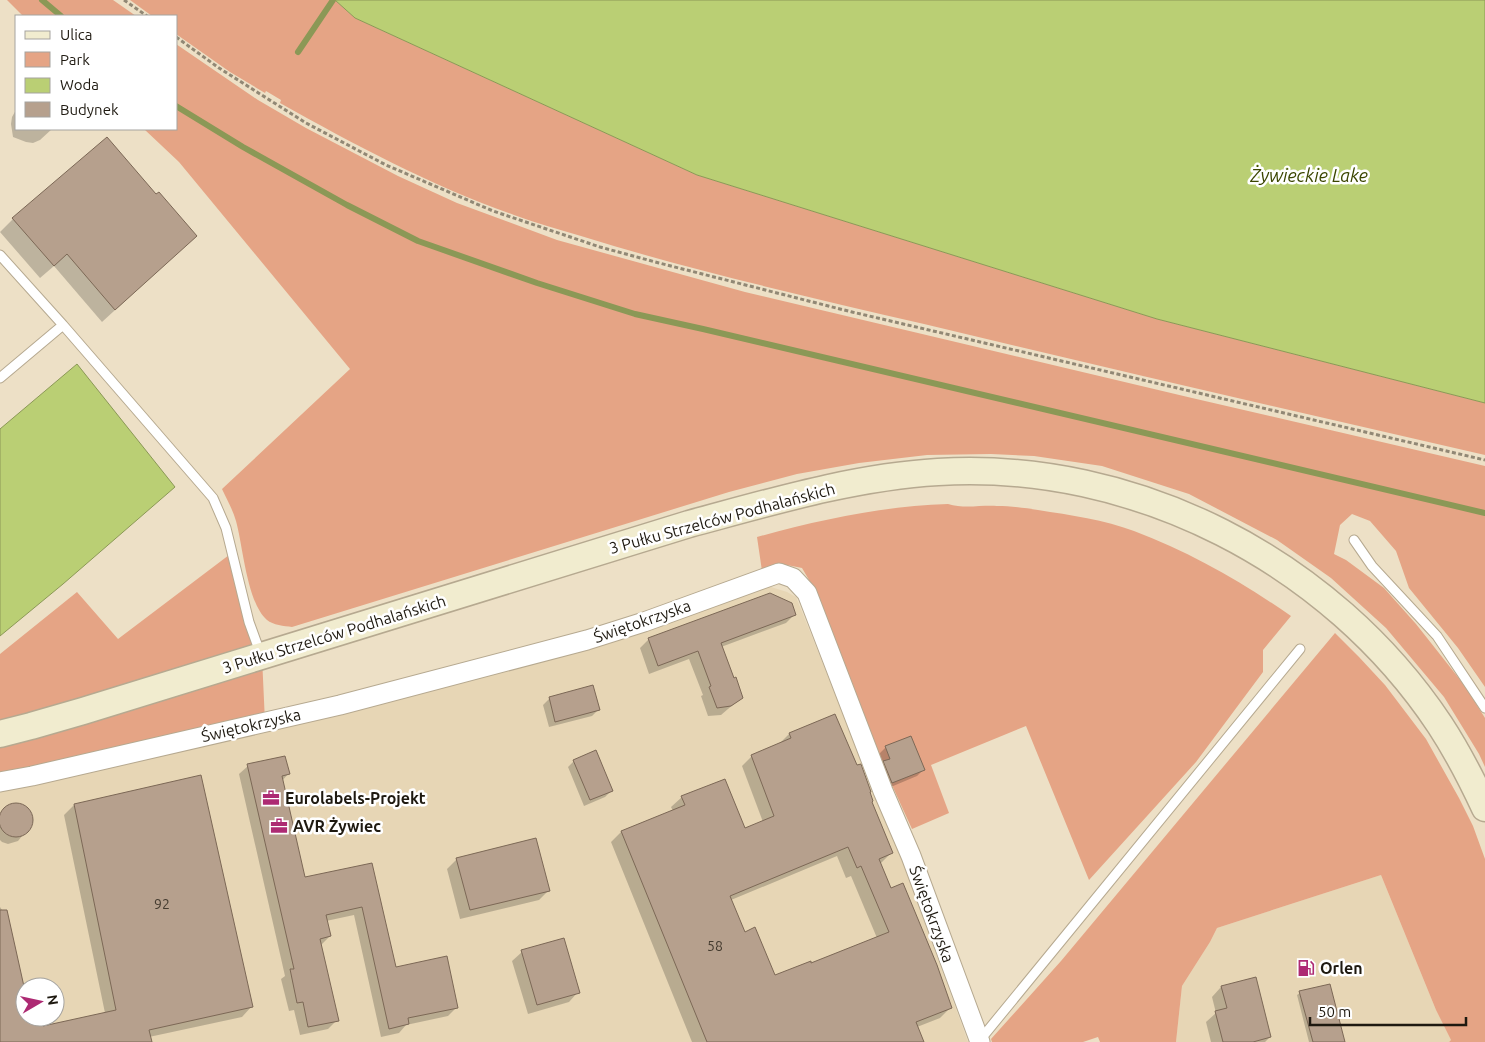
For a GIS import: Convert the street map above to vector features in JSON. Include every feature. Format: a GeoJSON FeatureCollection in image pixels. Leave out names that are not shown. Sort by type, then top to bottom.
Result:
{"type":"FeatureCollection","features":[{"type":"Feature","properties":{"kind":"main road","name":"3 Pułku Strzelców Podhalańskich"},"geometry":{"type":"LineString","coordinates":[[0,734],[262,657],[689,524],[797,495],[873,480],[937,472],[992,472],[1050,477],[1083,483],[1154,502],[1222,532],[1249,546],[1283,568],[1317,592],[1374,644],[1400,672],[1440,726],[1485,808]]}},
{"type":"Feature","properties":{"kind":"street","name":"Świętokrzyska"},"geometry":{"type":"LineString","coordinates":[[0,782],[340,705],[588,640],[644,622],[779,572],[793,578],[807,593],[832,668],[911,856],[979,1041]]}},
{"type":"Feature","properties":{"kind":"lane"},"geometry":{"type":"LineString","coordinates":[[0,255],[213,498],[226,528],[249,622],[262,657]]}},
{"type":"Feature","properties":{"kind":"lane"},"geometry":{"type":"LineString","coordinates":[[0,269],[8,263]]}},
{"type":"Feature","properties":{"kind":"lane"},"geometry":{"type":"LineString","coordinates":[[0,378],[63,325]]}},
{"type":"Feature","properties":{"kind":"lane"},"geometry":{"type":"LineString","coordinates":[[1354,540],[1372,566],[1437,636],[1485,708]]}},
{"type":"Feature","properties":{"kind":"lane"},"geometry":{"type":"LineString","coordinates":[[979,1041],[1300,649]]}},
{"type":"Feature","properties":{"kind":"path"},"geometry":{"type":"LineString","coordinates":[[124,0],[146,15]]}},
{"type":"Feature","properties":{"kind":"path"},"geometry":{"type":"LineString","coordinates":[[178,38],[219,68],[306,123],[386,165],[493,212],[600,247],[659,264],[852,312],[1485,460]]}},
{"type":"Feature","properties":{"kind":"shaded area"},"geometry":{"type":"Polygon","coordinates":[[[765,577],[771,587],[796,597],[902,860],[968,1042],[0,1042],[0,782],[340,705],[765,577]]]}},
{"type":"Feature","properties":{"kind":"shaded area","name":"Orlen"},"geometry":{"type":"Polygon","coordinates":[[[1381,875],[1436,1010],[1451,1040],[1449,1042],[1176,1042],[1182,986],[1217,928],[1381,875]]]}},
{"type":"Feature","properties":{"kind":"green space"},"geometry":{"type":"Polygon","coordinates":[[[7,0],[113,0],[135,15],[22,15],[7,0]]]}},
{"type":"Feature","properties":{"kind":"green space"},"geometry":{"type":"Polygon","coordinates":[[[130,0],[335,0],[355,18],[697,175],[1157,319],[1485,403],[1485,455],[751,283],[623,249],[522,218],[483,204],[424,178],[308,119],[280,103],[281,100],[266,91],[265,93],[230,72],[178,35],[178,15],[151,15],[130,0]]]}},
{"type":"Feature","properties":{"kind":"green space"},"geometry":{"type":"Polygon","coordinates":[[[178,45],[258,100],[306,128],[398,176],[457,203],[557,240],[745,292],[1485,466],[1485,687],[1458,648],[1409,588],[1396,551],[1370,521],[1352,514],[1340,525],[1334,554],[1346,560],[1384,588],[1416,624],[1465,686],[1485,718],[1485,767],[1444,697],[1386,628],[1331,578],[1277,540],[1189,494],[1102,466],[1034,456],[991,454],[927,455],[859,463],[797,474],[729,492],[292,627],[269,622],[260,612],[250,588],[236,521],[222,489],[350,369],[179,162],[145,130],[178,130],[178,45]]]}},
{"type":"Feature","properties":{"kind":"green space"},"geometry":{"type":"Polygon","coordinates":[[[948,504],[1028,509],[1087,518],[1123,527],[1155,539],[1195,558],[1254,591],[1291,616],[1263,650],[1263,672],[1196,762],[1089,880],[1026,726],[931,765],[949,813],[912,829],[891,783],[812,585],[802,568],[787,565],[762,571],[757,537],[851,515],[924,505],[948,504]]]}},
{"type":"Feature","properties":{"kind":"green space"},"geometry":{"type":"Polygon","coordinates":[[[233,552],[262,657],[265,722],[0,782],[0,654],[77,592],[118,639],[233,552]]]}},
{"type":"Feature","properties":{"kind":"green space"},"geometry":{"type":"Polygon","coordinates":[[[1335,633],[1385,685],[1426,739],[1473,826],[1485,859],[1485,1042],[1449,1042],[1451,1040],[1436,1010],[1381,875],[1217,928],[1182,986],[1176,1042],[1100,1042],[1098,1037],[1083,1042],[992,1042],[991,1039],[1061,961],[1335,633]]]}},
{"type":"Feature","properties":{"kind":"water","name":"Żywieckie Lake"},"geometry":{"type":"Polygon","coordinates":[[[335,0],[1485,0],[1485,403],[1157,319],[697,175],[355,18],[335,0]]]}},
{"type":"Feature","properties":{"kind":"water"},"geometry":{"type":"Polygon","coordinates":[[[77,364],[175,487],[0,636],[0,429],[77,364]]]}},
{"type":"Feature","properties":{"kind":"building"},"geometry":{"type":"Polygon","coordinates":[[[107,137],[156,194],[159,192],[197,236],[115,310],[67,254],[54,266],[12,218],[107,137]]]}},
{"type":"Feature","properties":{"kind":"building"},"geometry":{"type":"Polygon","coordinates":[[[770,593],[792,603],[796,615],[721,643],[743,698],[731,706],[717,708],[698,651],[658,666],[648,638],[770,593]]]}},
{"type":"Feature","properties":{"kind":"building"},"geometry":{"type":"Polygon","coordinates":[[[593,685],[600,710],[555,722],[549,697],[593,685]]]}},
{"type":"Feature","properties":{"kind":"building"},"geometry":{"type":"Polygon","coordinates":[[[835,714],[857,765],[861,764],[871,792],[872,802],[893,853],[879,859],[891,888],[903,883],[937,965],[952,1008],[916,1022],[924,1042],[707,1042],[621,831],[685,805],[681,796],[725,779],[745,828],[774,816],[751,755],[791,738],[789,733],[835,714]],[[848,847],[730,896],[745,932],[755,927],[775,975],[889,932],[861,866],[857,868],[848,847]]]}},
{"type":"Feature","properties":{"kind":"building"},"geometry":{"type":"Polygon","coordinates":[[[911,736],[925,770],[892,783],[883,761],[890,759],[885,746],[911,736]]]}},
{"type":"Feature","properties":{"kind":"building"},"geometry":{"type":"Polygon","coordinates":[[[596,750],[613,791],[590,800],[573,760],[596,750]]]}},
{"type":"Feature","properties":{"kind":"building"},"geometry":{"type":"Polygon","coordinates":[[[285,756],[290,774],[282,776],[305,877],[372,863],[396,967],[447,956],[458,1008],[408,1018],[409,1024],[389,1029],[362,907],[326,915],[331,936],[320,939],[339,1021],[308,1027],[303,1002],[297,1003],[290,969],[294,969],[247,764],[285,756]]]}},
{"type":"Feature","properties":{"kind":"building"},"geometry":{"type":"Polygon","coordinates":[[[201,775],[253,1007],[149,1030],[152,1042],[0,1042],[0,910],[7,910],[22,977],[15,977],[15,1027],[65,1027],[65,1021],[116,1010],[74,804],[201,775]]]}},
{"type":"Feature","properties":{"kind":"building"},"geometry":{"type":"Polygon","coordinates":[[[16,803],[23,804],[28,808],[32,813],[32,827],[28,832],[23,836],[16,837],[9,836],[4,832],[0,827],[-1,820],[0,813],[4,808],[9,804],[16,803]]]}},
{"type":"Feature","properties":{"kind":"building"},"geometry":{"type":"Polygon","coordinates":[[[536,838],[550,891],[470,910],[456,858],[536,838]]]}},
{"type":"Feature","properties":{"kind":"building"},"geometry":{"type":"Polygon","coordinates":[[[564,938],[580,993],[537,1005],[521,950],[564,938]]]}},
{"type":"Feature","properties":{"kind":"building"},"geometry":{"type":"Polygon","coordinates":[[[1256,977],[1271,1037],[1253,1042],[1223,1042],[1215,1011],[1227,1008],[1221,986],[1256,977]]]}},
{"type":"Feature","properties":{"kind":"building"},"geometry":{"type":"Polygon","coordinates":[[[1330,984],[1345,1042],[1313,1042],[1299,991],[1330,984]]]}},
{"type":"Feature","properties":{"kind":"waterway"},"geometry":{"type":"LineString","coordinates":[[42,0],[60,15]]}},
{"type":"Feature","properties":{"kind":"waterway"},"geometry":{"type":"LineString","coordinates":[[298,52],[333,0]]}},
{"type":"Feature","properties":{"kind":"waterway"},"geometry":{"type":"LineString","coordinates":[[178,107],[243,147],[347,205],[418,241],[537,283],[635,314],[1485,513]]}},
{"type":"Feature","properties":{"kind":"place","name":"Eurolabels-Projekt"},"geometry":{"type":"Point","coordinates":[271,798]}},
{"type":"Feature","properties":{"kind":"place","name":"AVR Żywiec"},"geometry":{"type":"Point","coordinates":[279,826]}},
{"type":"Feature","properties":{"kind":"place","name":"Orlen"},"geometry":{"type":"Point","coordinates":[1306,968]}}]}
